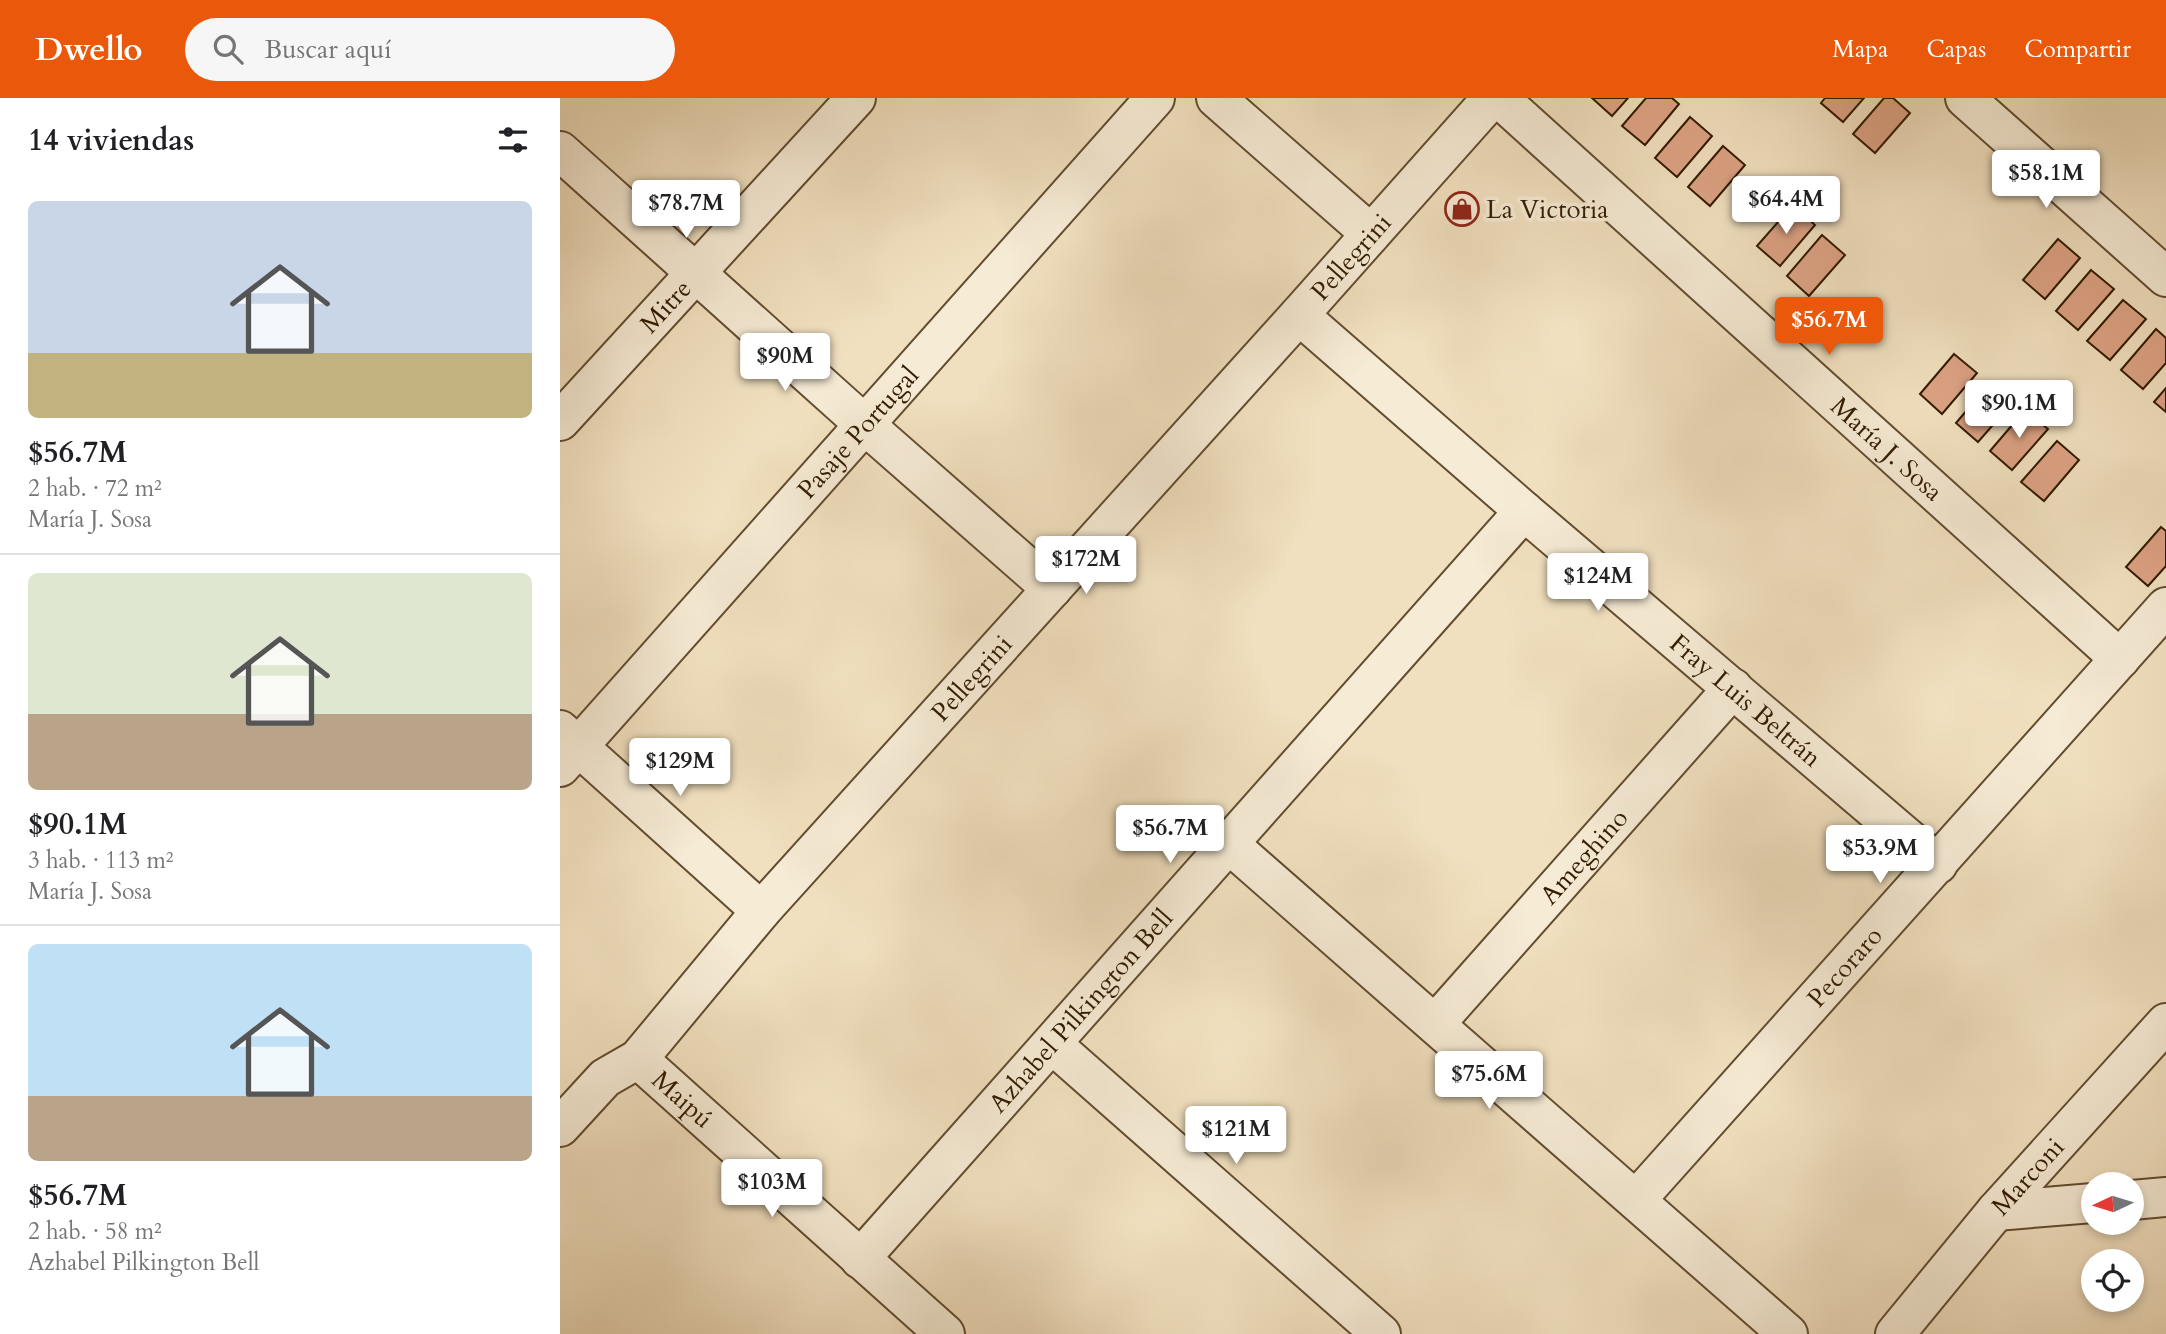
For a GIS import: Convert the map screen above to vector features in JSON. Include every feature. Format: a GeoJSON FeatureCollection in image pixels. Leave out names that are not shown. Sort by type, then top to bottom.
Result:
{"type":"FeatureCollection","features":[{"type":"Feature","properties":{"kind":"street","name":"Mitre"},"geometry":{"type":"LineString","coordinates":[[560,421],[856,98]]}},
{"type":"Feature","properties":{"kind":"street","name":"Pasaje Portugal"},"geometry":{"type":"LineString","coordinates":[[566,748],[864,424],[1155,98]]}},
{"type":"Feature","properties":{"kind":"street"},"geometry":{"type":"LineString","coordinates":[[1216,98],[1371,234]]}},
{"type":"Feature","properties":{"kind":"street","name":"Pellegrini"},"geometry":{"type":"LineString","coordinates":[[560,1127],[606,1078],[638,1059],[761,911],[1492,98]]}},
{"type":"Feature","properties":{"kind":"street","name":"María J. Sosa"},"geometry":{"type":"LineString","coordinates":[[1499,98],[2120,659]]}},
{"type":"Feature","properties":{"kind":"street"},"geometry":{"type":"LineString","coordinates":[[1965,98],[2166,277]]}},
{"type":"Feature","properties":{"kind":"street"},"geometry":{"type":"LineString","coordinates":[[560,151],[1052,589]]}},
{"type":"Feature","properties":{"kind":"street","name":"Fray Luis Beltrán"},"geometry":{"type":"LineString","coordinates":[[1299,315],[1938,864]]}},
{"type":"Feature","properties":{"kind":"street","name":"Azhabel Pilkington Bell"},"geometry":{"type":"LineString","coordinates":[[860,1259],[1524,511]]}},
{"type":"Feature","properties":{"kind":"street","name":"Pecoraro"},"geometry":{"type":"LineString","coordinates":[[1636,1200],[2166,607]]}},
{"type":"Feature","properties":{"kind":"street","name":"Ameghino"},"geometry":{"type":"LineString","coordinates":[[1435,1024],[1733,688]]}},
{"type":"Feature","properties":{"kind":"street"},"geometry":{"type":"LineString","coordinates":[[566,748],[761,911]]}},
{"type":"Feature","properties":{"kind":"street"},"geometry":{"type":"LineString","coordinates":[[1229,844],[1788,1334]]}},
{"type":"Feature","properties":{"kind":"street","name":"Marconi"},"geometry":{"type":"LineString","coordinates":[[1895,1334],[1996,1211],[2160,1042]]}},
{"type":"Feature","properties":{"kind":"street"},"geometry":{"type":"LineString","coordinates":[[1052,1044],[1381,1334]]}},
{"type":"Feature","properties":{"kind":"street","name":"Maipú"},"geometry":{"type":"LineString","coordinates":[[638,1059],[945,1334]]}},
{"type":"Feature","properties":{"kind":"street"},"geometry":{"type":"LineString","coordinates":[[2144,1199],[2166,1197]]}},
{"type":"Feature","properties":{"kind":"street"},"geometry":{"type":"LineString","coordinates":[[1996,1211],[2081,1204]]}},
{"type":"Feature","properties":{"kind":"building"},"geometry":{"type":"Polygon","coordinates":[[[1592,98],[1628,98],[1612,116],[1592,98]]]}},
{"type":"Feature","properties":{"kind":"building"},"geometry":{"type":"Polygon","coordinates":[[[1646,98],[1672,98],[1679,104],[1645,145],[1622,126],[1646,98]]]}},
{"type":"Feature","properties":{"kind":"building"},"geometry":{"type":"Polygon","coordinates":[[[1825,98],[1864,98],[1843,122],[1821,103],[1825,98]]]}},
{"type":"Feature","properties":{"kind":"building"},"geometry":{"type":"Polygon","coordinates":[[[1884,98],[1893,98],[1910,113],[1875,153],[1853,134],[1884,98]]]}},
{"type":"Feature","properties":{"kind":"building"},"geometry":{"type":"Polygon","coordinates":[[[1690,117],[1712,136],[1677,177],[1655,158],[1690,117]]]}},
{"type":"Feature","properties":{"kind":"building"},"geometry":{"type":"Polygon","coordinates":[[[1723,146],[1745,165],[1710,206],[1688,187],[1723,146]]]}},
{"type":"Feature","properties":{"kind":"building"},"geometry":{"type":"Polygon","coordinates":[[[1793,205],[1815,225],[1780,266],[1757,246],[1793,205]]]}},
{"type":"Feature","properties":{"kind":"building"},"geometry":{"type":"Polygon","coordinates":[[[1822,235],[1845,255],[1809,296],[1787,276],[1822,235]]]}},
{"type":"Feature","properties":{"kind":"building"},"geometry":{"type":"Polygon","coordinates":[[[2058,239],[2080,258],[2045,299],[2023,280],[2058,239]]]}},
{"type":"Feature","properties":{"kind":"building"},"geometry":{"type":"Polygon","coordinates":[[[2091,270],[2114,289],[2078,330],[2056,311],[2091,270]]]}},
{"type":"Feature","properties":{"kind":"building"},"geometry":{"type":"Polygon","coordinates":[[[2123,300],[2146,319],[2110,360],[2087,341],[2123,300]]]}},
{"type":"Feature","properties":{"kind":"building"},"geometry":{"type":"Polygon","coordinates":[[[2156,329],[2166,338],[2166,363],[2143,389],[2121,370],[2156,329]]]}},
{"type":"Feature","properties":{"kind":"building"},"geometry":{"type":"Polygon","coordinates":[[[1954,354],[1977,373],[1942,414],[1920,394],[1954,354]]]}},
{"type":"Feature","properties":{"kind":"building"},"geometry":{"type":"Polygon","coordinates":[[[1991,382],[2013,402],[1978,442],[1956,423],[1991,382]]]}},
{"type":"Feature","properties":{"kind":"building"},"geometry":{"type":"Polygon","coordinates":[[[2166,388],[2166,412],[2154,402],[2166,388]]]}},
{"type":"Feature","properties":{"kind":"building"},"geometry":{"type":"Polygon","coordinates":[[[2025,410],[2048,429],[2012,470],[1990,451],[2025,410]]]}},
{"type":"Feature","properties":{"kind":"building"},"geometry":{"type":"Polygon","coordinates":[[[2057,441],[2079,460],[2044,501],[2021,482],[2057,441]]]}},
{"type":"Feature","properties":{"kind":"building"},"geometry":{"type":"Polygon","coordinates":[[[2161,527],[2166,531],[2166,566],[2148,586],[2126,567],[2161,527]]]}},
{"type":"Feature","properties":{"kind":"place","name":"La Victoria"},"geometry":{"type":"Point","coordinates":[1462,209]}}]}
